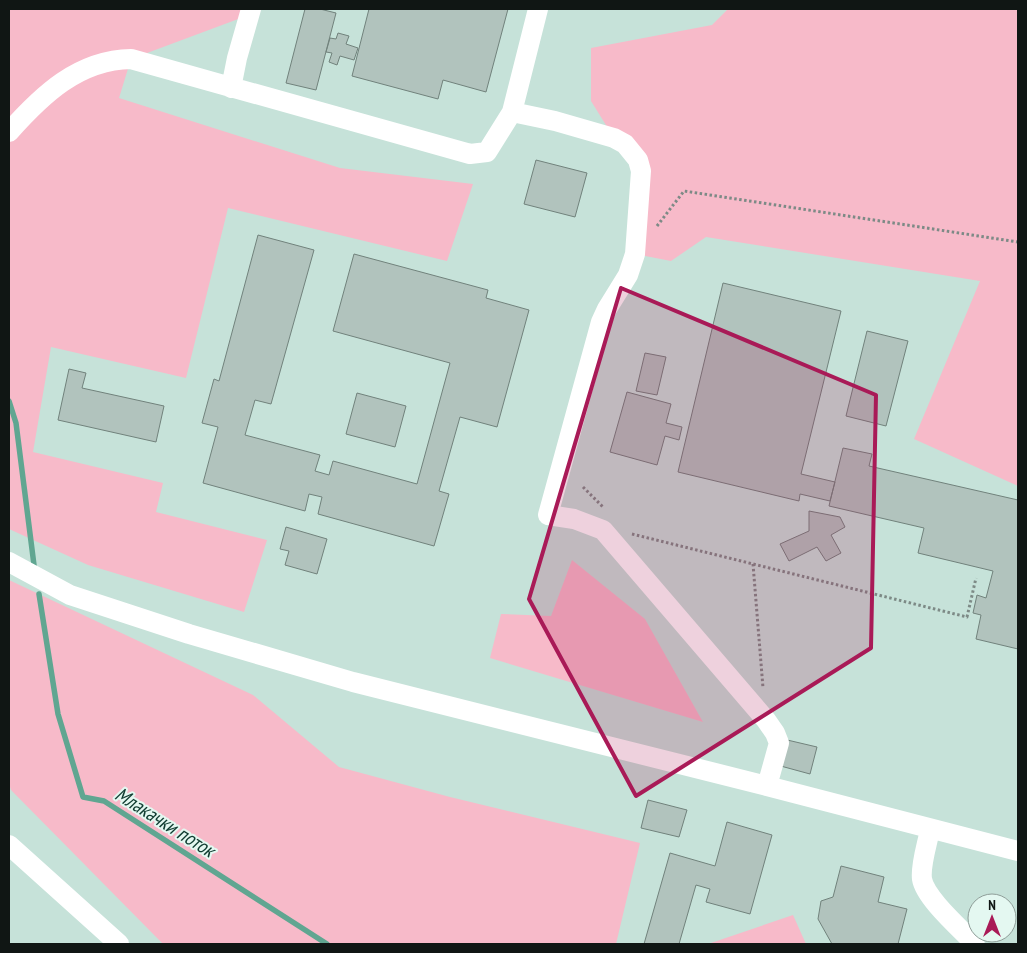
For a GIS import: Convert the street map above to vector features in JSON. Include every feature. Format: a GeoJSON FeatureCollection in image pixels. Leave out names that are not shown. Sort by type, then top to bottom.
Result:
{"type":"FeatureCollection","features":[{"type":"Feature","properties":{"kind":"street"},"geometry":{"type":"LineString","coordinates":[[231,88],[236,58],[251,9]]}},
{"type":"Feature","properties":{"kind":"street"},"geometry":{"type":"LineString","coordinates":[[9,132],[39,100],[62,81],[82,70],[116,60],[131,59],[470,154],[482,154],[487,152],[512,112],[538,9]]}},
{"type":"Feature","properties":{"kind":"street"},"geometry":{"type":"LineString","coordinates":[[512,112],[555,121],[614,138],[625,144],[632,151],[641,171],[635,254],[628,275],[601,322],[548,515],[574,519],[603,530],[766,720],[779,743],[767,786]]}},
{"type":"Feature","properties":{"kind":"street"},"geometry":{"type":"LineString","coordinates":[[9,562],[70,595],[207,639],[363,685],[1018,851]]}},
{"type":"Feature","properties":{"kind":"street"},"geometry":{"type":"LineString","coordinates":[[930,829],[922,869],[924,886],[935,902],[975,944]]}},
{"type":"Feature","properties":{"kind":"street"},"geometry":{"type":"LineString","coordinates":[[9,845],[119,944]]}},
{"type":"Feature","properties":{"kind":"path"},"geometry":{"type":"LineString","coordinates":[[654,231],[684,191],[1018,242]]}},
{"type":"Feature","properties":{"kind":"path"},"geometry":{"type":"LineString","coordinates":[[583,487],[608,513]]}},
{"type":"Feature","properties":{"kind":"path"},"geometry":{"type":"LineString","coordinates":[[628,532],[967,617],[976,578]]}},
{"type":"Feature","properties":{"kind":"path"},"geometry":{"type":"LineString","coordinates":[[753,564],[766,720]]}},
{"type":"Feature","properties":{"kind":"highlighted area"},"geometry":{"type":"Polygon","coordinates":[[[621,288],[876,395],[871,648],[636,796],[529,599],[621,288]]]}},
{"type":"Feature","properties":{"kind":"shaded area"},"geometry":{"type":"Polygon","coordinates":[[[9,9],[1018,9],[1018,944],[9,944],[9,9]]]}},
{"type":"Feature","properties":{"kind":"shaded area"},"geometry":{"type":"Polygon","coordinates":[[[9,9],[251,9],[249,15],[131,59],[119,98],[340,168],[473,184],[447,261],[228,208],[186,378],[51,347],[33,452],[163,483],[156,512],[267,540],[244,612],[88,565],[9,529],[9,9]]]}},
{"type":"Feature","properties":{"kind":"shaded area"},"geometry":{"type":"Polygon","coordinates":[[[728,9],[1018,9],[1018,486],[914,439],[980,281],[706,237],[671,261],[635,254],[641,171],[614,138],[591,101],[591,48],[712,25],[728,9]]]}},
{"type":"Feature","properties":{"kind":"shaded area"},"geometry":{"type":"Polygon","coordinates":[[[572,560],[645,619],[703,722],[490,658],[501,614],[551,616],[572,560]]]}},
{"type":"Feature","properties":{"kind":"shaded area"},"geometry":{"type":"Polygon","coordinates":[[[9,580],[253,695],[339,767],[450,797],[640,843],[616,944],[163,944],[11,790],[9,784],[9,580]]]}},
{"type":"Feature","properties":{"kind":"shaded area"},"geometry":{"type":"Polygon","coordinates":[[[793,915],[806,944],[708,944],[793,915]]]}},
{"type":"Feature","properties":{"kind":"building"},"geometry":{"type":"Polygon","coordinates":[[[305,9],[320,9],[336,13],[316,90],[286,83],[305,9]]]}},
{"type":"Feature","properties":{"kind":"building"},"geometry":{"type":"Polygon","coordinates":[[[369,9],[508,9],[486,92],[443,80],[438,99],[352,76],[369,9]]]}},
{"type":"Feature","properties":{"kind":"building"},"geometry":{"type":"Polygon","coordinates":[[[338,33],[349,36],[346,44],[358,48],[354,60],[340,56],[337,65],[329,62],[332,53],[326,52],[330,38],[336,39],[338,33]]]}},
{"type":"Feature","properties":{"kind":"building"},"geometry":{"type":"Polygon","coordinates":[[[536,160],[587,173],[575,217],[524,204],[536,160]]]}},
{"type":"Feature","properties":{"kind":"building"},"geometry":{"type":"Polygon","coordinates":[[[258,235],[314,250],[271,404],[255,400],[245,435],[320,455],[315,471],[329,475],[333,461],[417,484],[450,363],[333,331],[354,254],[488,290],[486,298],[529,310],[497,427],[460,417],[439,491],[449,494],[434,546],[318,514],[322,497],[309,494],[305,511],[203,483],[218,427],[202,423],[214,379],[219,381],[258,235]]]}},
{"type":"Feature","properties":{"kind":"building"},"geometry":{"type":"Polygon","coordinates":[[[723,283],[841,311],[801,474],[835,482],[830,501],[800,494],[799,501],[678,472],[723,283]]]}},
{"type":"Feature","properties":{"kind":"building"},"geometry":{"type":"Polygon","coordinates":[[[867,331],[908,341],[886,426],[846,416],[867,331]]]}},
{"type":"Feature","properties":{"kind":"building"},"geometry":{"type":"Polygon","coordinates":[[[645,353],[666,357],[657,395],[636,391],[645,353]]]}},
{"type":"Feature","properties":{"kind":"building"},"geometry":{"type":"Polygon","coordinates":[[[69,369],[86,373],[82,388],[164,406],[156,442],[58,420],[69,369]]]}},
{"type":"Feature","properties":{"kind":"building"},"geometry":{"type":"Polygon","coordinates":[[[627,392],[671,404],[666,423],[682,427],[679,440],[665,436],[657,465],[610,452],[627,392]]]}},
{"type":"Feature","properties":{"kind":"building"},"geometry":{"type":"Polygon","coordinates":[[[357,393],[406,406],[395,447],[346,434],[357,393]]]}},
{"type":"Feature","properties":{"kind":"building"},"geometry":{"type":"Polygon","coordinates":[[[843,448],[872,454],[869,466],[1018,500],[1018,649],[976,639],[981,615],[973,613],[977,595],[986,598],[993,571],[918,553],[924,528],[829,506],[843,448]]]}},
{"type":"Feature","properties":{"kind":"building"},"geometry":{"type":"Polygon","coordinates":[[[809,511],[840,517],[845,527],[831,535],[841,553],[826,561],[817,547],[789,561],[780,544],[809,531],[809,511]]]}},
{"type":"Feature","properties":{"kind":"building"},"geometry":{"type":"Polygon","coordinates":[[[286,527],[327,539],[317,574],[285,565],[289,551],[280,549],[286,527]]]}},
{"type":"Feature","properties":{"kind":"building"},"geometry":{"type":"Polygon","coordinates":[[[783,739],[817,747],[810,774],[777,765],[783,739]]]}},
{"type":"Feature","properties":{"kind":"building"},"geometry":{"type":"Polygon","coordinates":[[[648,800],[687,810],[679,837],[641,828],[648,800]]]}},
{"type":"Feature","properties":{"kind":"building"},"geometry":{"type":"Polygon","coordinates":[[[727,822],[772,835],[750,914],[706,902],[710,889],[696,885],[679,944],[644,944],[670,853],[715,866],[727,822]]]}},
{"type":"Feature","properties":{"kind":"building"},"geometry":{"type":"Polygon","coordinates":[[[841,866],[884,877],[878,902],[907,909],[898,944],[832,944],[818,919],[821,901],[833,897],[841,866]]]}},
{"type":"Feature","properties":{"kind":"waterway","name":"Млакачки поток"},"geometry":{"type":"LineString","coordinates":[[9,401],[16,423],[34,565]]}},
{"type":"Feature","properties":{"kind":"waterway","name":"Млакачки поток"},"geometry":{"type":"LineString","coordinates":[[39,594],[58,714],[83,797],[104,801],[327,944]]}}]}
